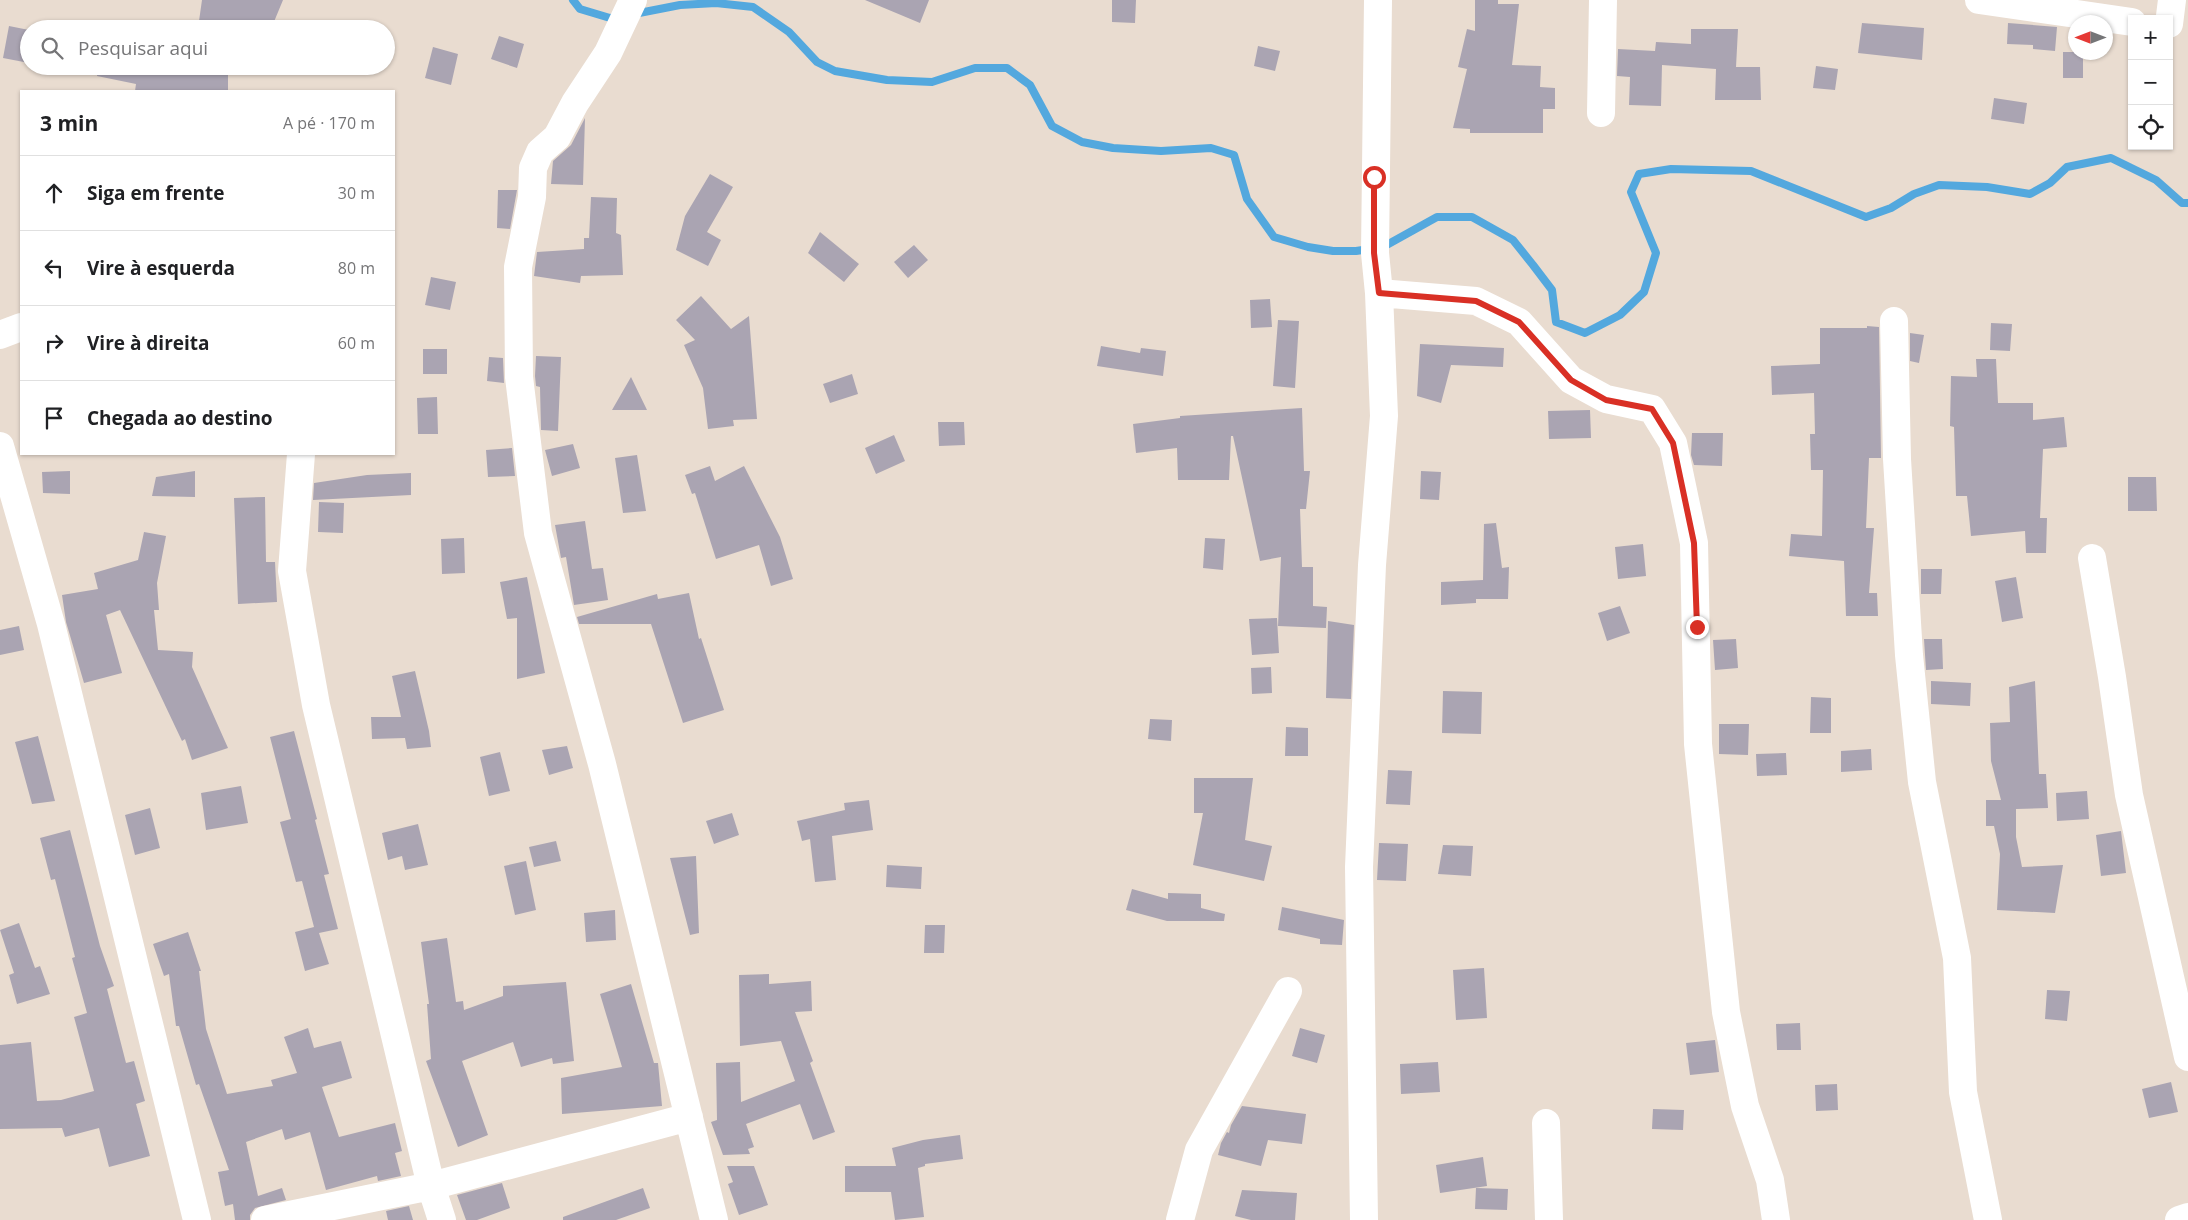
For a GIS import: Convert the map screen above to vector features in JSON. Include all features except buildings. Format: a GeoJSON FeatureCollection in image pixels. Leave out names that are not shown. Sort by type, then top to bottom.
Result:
{"type":"FeatureCollection","features":[{"type":"Feature","properties":{"kind":"street"},"geometry":{"type":"LineString","coordinates":[[634,0],[608,53],[575,102],[556,137],[540,152],[533,168],[532,197],[518,267],[519,377],[538,533],[602,764],[714,1220]]}},
{"type":"Feature","properties":{"kind":"street"},"geometry":{"type":"LineString","coordinates":[[1364,1220],[1359,867],[1372,564],[1384,416],[1379,293],[1374,253],[1378,0]]}},
{"type":"Feature","properties":{"kind":"street"},"geometry":{"type":"LineString","coordinates":[[1601,113],[1603,0]]}},
{"type":"Feature","properties":{"kind":"street"},"geometry":{"type":"LineString","coordinates":[[1979,0],[2128,21]]}},
{"type":"Feature","properties":{"kind":"street"},"geometry":{"type":"LineString","coordinates":[[2170,15],[2172,0]]}},
{"type":"Feature","properties":{"kind":"street"},"geometry":{"type":"LineString","coordinates":[[2173,27],[2188,30]]}},
{"type":"Feature","properties":{"kind":"street"},"geometry":{"type":"LineString","coordinates":[[1379,293],[1476,301],[1519,322],[1571,380],[1606,400],[1652,409],[1673,443],[1694,543],[1698,744],[1726,1012],[1745,1106],[1770,1180],[1776,1220]]}},
{"type":"Feature","properties":{"kind":"street"},"geometry":{"type":"LineString","coordinates":[[1894,321],[1897,459],[1909,655],[1922,782],[1958,958],[1963,1092],[1988,1220]]}},
{"type":"Feature","properties":{"kind":"street"},"geometry":{"type":"LineString","coordinates":[[0,335],[20,327]]}},
{"type":"Feature","properties":{"kind":"street"},"geometry":{"type":"LineString","coordinates":[[0,446],[51,624],[197,1220]]}},
{"type":"Feature","properties":{"kind":"street"},"geometry":{"type":"LineString","coordinates":[[301,455],[292,571],[316,705],[431,1186],[442,1220]]}},
{"type":"Feature","properties":{"kind":"street"},"geometry":{"type":"LineString","coordinates":[[2092,558],[2129,795],[2188,1057]]}},
{"type":"Feature","properties":{"kind":"street"},"geometry":{"type":"LineString","coordinates":[[1180,1220],[1199,1150],[1288,991]]}},
{"type":"Feature","properties":{"kind":"street"},"geometry":{"type":"LineString","coordinates":[[265,1220],[431,1186],[689,1117]]}},
{"type":"Feature","properties":{"kind":"street"},"geometry":{"type":"LineString","coordinates":[[1546,1123],[1549,1220]]}},
{"type":"Feature","properties":{"kind":"street"},"geometry":{"type":"LineString","coordinates":[[2179,1220],[2188,1217]]}},
{"type":"Feature","properties":{"kind":"waterway"},"geometry":{"type":"LineString","coordinates":[[573,0],[580,9],[610,18],[618,17]]}},
{"type":"Feature","properties":{"kind":"waterway"},"geometry":{"type":"LineString","coordinates":[[634,14],[680,5],[716,3],[753,7],[789,32],[817,62],[835,71],[887,80],[932,82],[975,68],[1007,68],[1030,85],[1052,126],[1082,142],[1113,148],[1161,151],[1211,148],[1234,155],[1247,199],[1274,237],[1308,247],[1333,251],[1356,251],[1383,247],[1437,217],[1472,217],[1513,240],[1552,290],[1556,322],[1585,333],[1620,315],[1644,292],[1656,253],[1631,192],[1639,174],[1671,169],[1751,171],[1866,217],[1891,208],[1914,194],[1939,185],[1987,187],[2030,194],[2050,183],[2067,167],[2111,158],[2156,180],[2182,203],[2188,203]]}},
{"type":"Feature","properties":{"kind":"route"},"geometry":{"type":"LineString","coordinates":[[1374,177],[1374,253],[1379,293],[1476,301],[1519,322],[1571,380],[1606,400],[1652,409],[1673,443],[1694,543],[1697,627]]}}]}
